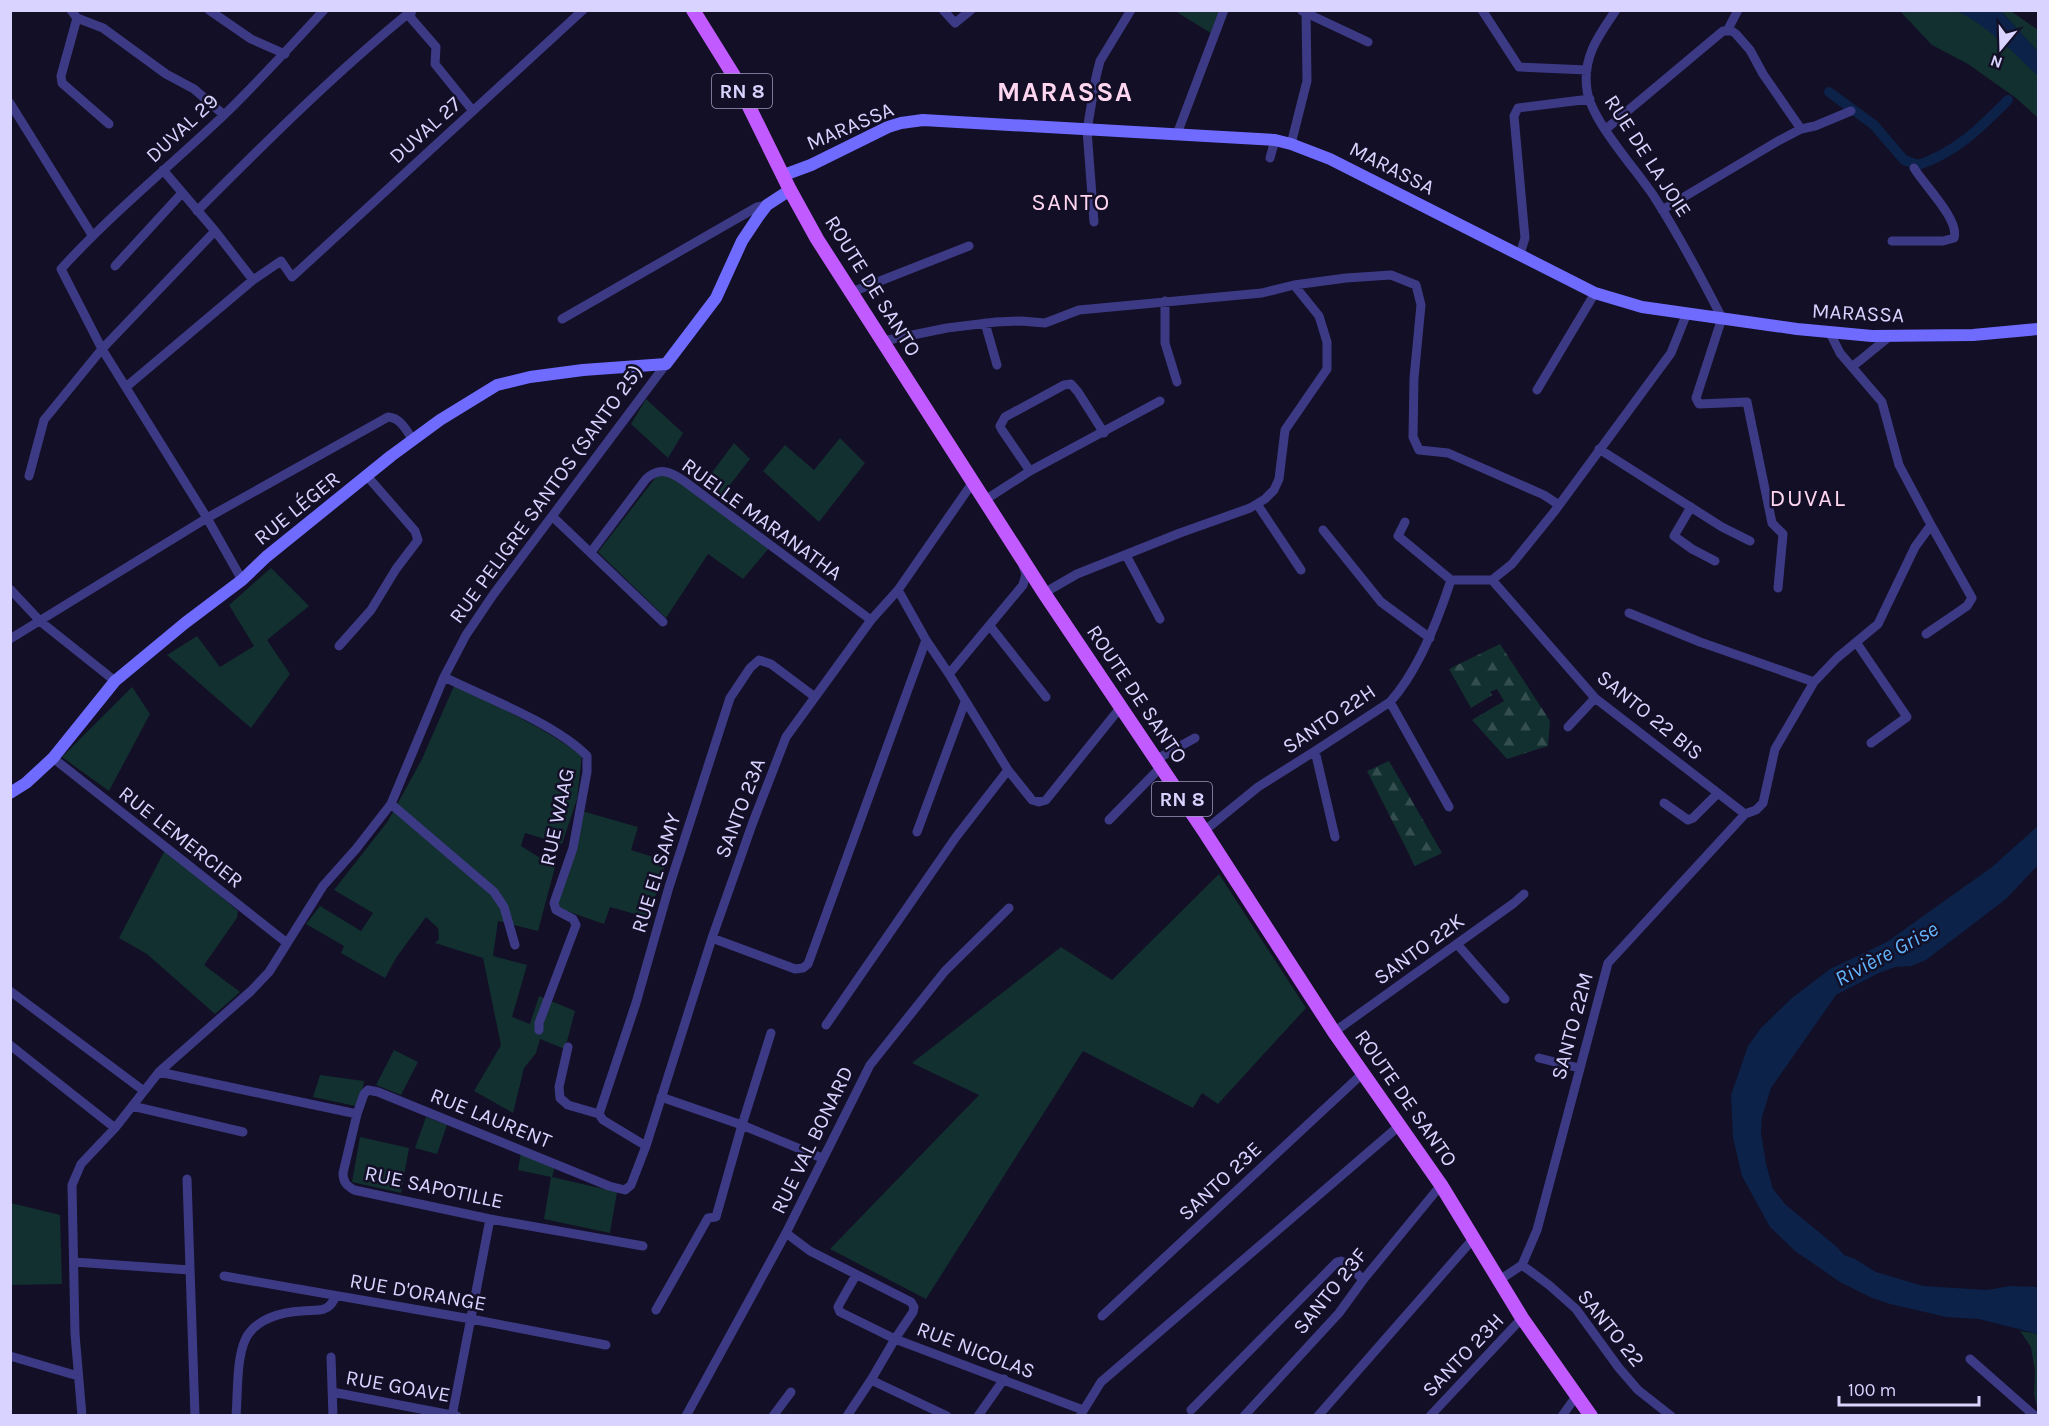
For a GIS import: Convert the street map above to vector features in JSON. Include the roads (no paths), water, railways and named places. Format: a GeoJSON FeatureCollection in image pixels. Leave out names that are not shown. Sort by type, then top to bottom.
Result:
{"type":"FeatureCollection","features":[{"type":"Feature","properties":{"kind":"main road","name":"ROUTE DE SANTO"},"geometry":{"type":"LineString","coordinates":[[696,11],[734,76],[790,190],[817,238],[973,483],[1334,1032],[1440,1185],[1522,1318],[1591,1416]]}},
{"type":"Feature","properties":{"kind":"main road","name":"MARASSA"},"geometry":{"type":"LineString","coordinates":[[784,175],[901,123],[923,120],[1275,140],[1330,159],[1595,292],[1642,307],[1830,333],[1890,336],[1973,335],[2038,329]]}},
{"type":"Feature","properties":{"kind":"main road","name":"RUE PELIGRE SANTOS (SANTO 25)"},"geometry":{"type":"LineString","coordinates":[[666,364],[716,298],[742,242],[767,205],[790,190]]}},
{"type":"Feature","properties":{"kind":"main road","name":"RUE LÉGER"},"geometry":{"type":"LineString","coordinates":[[10,793],[26,783],[52,758],[115,681],[185,623],[242,580],[266,557],[440,420],[497,385],[530,377],[583,370],[666,364]]}},
{"type":"Feature","properties":{"kind":"street"},"geometry":{"type":"LineString","coordinates":[[209,10],[251,39],[285,54]]}},
{"type":"Feature","properties":{"kind":"street","name":"DUVAL 29"},"geometry":{"type":"LineString","coordinates":[[102,349],[61,269],[92,235],[224,115],[285,54],[324,10]]}},
{"type":"Feature","properties":{"kind":"street","name":"DUVAL 27"},"geometry":{"type":"LineString","coordinates":[[253,280],[281,261],[292,277],[583,10]]}},
{"type":"Feature","properties":{"kind":"street"},"geometry":{"type":"LineString","coordinates":[[944,10],[955,23],[971,10]]}},
{"type":"Feature","properties":{"kind":"street"},"geometry":{"type":"LineString","coordinates":[[1094,222],[1087,130],[1100,61],[1131,10]]}},
{"type":"Feature","properties":{"kind":"street"},"geometry":{"type":"LineString","coordinates":[[1177,134],[1224,10]]}},
{"type":"Feature","properties":{"kind":"street"},"geometry":{"type":"LineString","coordinates":[[1482,10],[1519,67],[1587,70]]}},
{"type":"Feature","properties":{"kind":"street","name":"RUE DE LA JOIE"},"geometry":{"type":"LineString","coordinates":[[1616,10],[1593,43],[1587,70],[1587,90],[1594,112],[1689,253],[1722,318]]}},
{"type":"Feature","properties":{"kind":"street"},"geometry":{"type":"LineString","coordinates":[[1606,129],[1727,31],[1738,10]]}},
{"type":"Feature","properties":{"kind":"street"},"geometry":{"type":"LineString","coordinates":[[411,11],[410,17],[436,47],[435,64],[473,111]]}},
{"type":"Feature","properties":{"kind":"street"},"geometry":{"type":"LineString","coordinates":[[197,211],[321,90],[411,11]]}},
{"type":"Feature","properties":{"kind":"street"},"geometry":{"type":"LineString","coordinates":[[1291,144],[1307,81],[1304,11],[1368,42]]}},
{"type":"Feature","properties":{"kind":"street"},"geometry":{"type":"LineString","coordinates":[[109,124],[62,83],[60,76],[74,14],[103,28],[166,74],[194,89],[224,115]]}},
{"type":"Feature","properties":{"kind":"street"},"geometry":{"type":"LineString","coordinates":[[1727,31],[1736,34],[1750,50],[1763,74],[1801,129]]}},
{"type":"Feature","properties":{"kind":"street"},"geometry":{"type":"LineString","coordinates":[[1520,254],[1525,238],[1514,116],[1516,111],[1518,108],[1590,99]]}},
{"type":"Feature","properties":{"kind":"street"},"geometry":{"type":"LineString","coordinates":[[10,103],[92,235]]}},
{"type":"Feature","properties":{"kind":"street"},"geometry":{"type":"LineString","coordinates":[[1662,210],[1778,141],[1801,129],[1815,126],[1851,111]]}},
{"type":"Feature","properties":{"kind":"street"},"geometry":{"type":"LineString","coordinates":[[1270,158],[1275,140]]}},
{"type":"Feature","properties":{"kind":"street"},"geometry":{"type":"LineString","coordinates":[[1892,241],[1943,241],[1954,238],[1956,233],[1949,215],[1914,168]]}},
{"type":"Feature","properties":{"kind":"street"},"geometry":{"type":"LineString","coordinates":[[126,387],[253,280],[163,170]]}},
{"type":"Feature","properties":{"kind":"street"},"geometry":{"type":"LineString","coordinates":[[115,266],[182,193]]}},
{"type":"Feature","properties":{"kind":"street"},"geometry":{"type":"LineString","coordinates":[[562,319],[757,207],[767,205]]}},
{"type":"Feature","properties":{"kind":"street"},"geometry":{"type":"LineString","coordinates":[[29,476],[44,420],[102,349],[215,231]]}},
{"type":"Feature","properties":{"kind":"street"},"geometry":{"type":"LineString","coordinates":[[852,292],[969,246]]}},
{"type":"Feature","properties":{"kind":"street"},"geometry":{"type":"LineString","coordinates":[[883,341],[985,323],[1022,321],[1045,323],[1079,310],[1262,293],[1294,285],[1391,274],[1416,285],[1421,305],[1414,378],[1413,437],[1419,450],[1448,453],[1545,495],[1559,505]]}},
{"type":"Feature","properties":{"kind":"street"},"geometry":{"type":"LineString","coordinates":[[1044,593],[1077,574],[1251,508],[1274,490],[1279,479],[1285,430],[1327,369],[1327,342],[1319,316],[1294,285]]}},
{"type":"Feature","properties":{"kind":"street"},"geometry":{"type":"LineString","coordinates":[[1537,390],[1595,292]]}},
{"type":"Feature","properties":{"kind":"street"},"geometry":{"type":"LineString","coordinates":[[1165,301],[1165,343],[1177,382]]}},
{"type":"Feature","properties":{"kind":"street"},"geometry":{"type":"LineString","coordinates":[[1405,522],[1398,536],[1451,580],[1492,580],[1512,564],[1559,505],[1671,353],[1687,313]]}},
{"type":"Feature","properties":{"kind":"street"},"geometry":{"type":"LineString","coordinates":[[1722,318],[1696,398],[1699,404],[1747,402],[1772,523],[1783,534],[1778,588]]}},
{"type":"Feature","properties":{"kind":"street"},"geometry":{"type":"LineString","coordinates":[[985,323],[997,365]]}},
{"type":"Feature","properties":{"kind":"street"},"geometry":{"type":"LineString","coordinates":[[1830,333],[1839,353],[1882,402],[1899,465],[1972,598],[1967,606],[1926,634]]}},
{"type":"Feature","properties":{"kind":"street"},"geometry":{"type":"LineString","coordinates":[[1852,367],[1890,336]]}},
{"type":"Feature","properties":{"kind":"street"},"geometry":{"type":"LineString","coordinates":[[102,349],[207,518],[242,580]]}},
{"type":"Feature","properties":{"kind":"street","name":"RUE PELIGRE SANTOS (SANTO 25)"},"geometry":{"type":"LineString","coordinates":[[82,1416],[78,1376],[72,1185],[81,1164],[115,1128],[159,1072],[251,991],[269,972],[323,886],[391,804],[444,677],[466,635],[666,364]]}},
{"type":"Feature","properties":{"kind":"street"},"geometry":{"type":"LineString","coordinates":[[1030,471],[1002,430],[1002,421],[1005,417],[1064,385],[1071,384],[1078,392],[1104,433]]}},
{"type":"Feature","properties":{"kind":"street"},"geometry":{"type":"LineString","coordinates":[[985,500],[1030,471],[1160,401]]}},
{"type":"Feature","properties":{"kind":"street"},"geometry":{"type":"LineString","coordinates":[[10,639],[207,518],[388,417],[394,417],[401,422],[413,440]]}},
{"type":"Feature","properties":{"kind":"street"},"geometry":{"type":"LineString","coordinates":[[1599,449],[1722,527],[1750,541]]}},
{"type":"Feature","properties":{"kind":"street","name":"RUELLE MARANATHA"},"geometry":{"type":"LineString","coordinates":[[591,552],[646,479],[653,473],[663,470],[684,481],[871,620]]}},
{"type":"Feature","properties":{"kind":"street"},"geometry":{"type":"LineString","coordinates":[[339,646],[371,610],[396,569],[418,540],[415,531],[367,476]]}},
{"type":"Feature","properties":{"kind":"street","name":"SANTO 23A"},"geometry":{"type":"LineString","coordinates":[[625,1190],[631,1185],[646,1146],[712,938],[786,737],[871,620],[898,590],[973,483]]}},
{"type":"Feature","properties":{"kind":"street"},"geometry":{"type":"LineString","coordinates":[[1257,504],[1301,570]]}},
{"type":"Feature","properties":{"kind":"street"},"geometry":{"type":"LineString","coordinates":[[1691,507],[1674,536],[1692,549],[1716,561]]}},
{"type":"Feature","properties":{"kind":"street"},"geometry":{"type":"LineString","coordinates":[[553,517],[663,622]]}},
{"type":"Feature","properties":{"kind":"street","name":"SANTO 22M"},"geometry":{"type":"LineString","coordinates":[[1522,1265],[1537,1230],[1608,963],[1746,814],[1756,810],[1763,803],[1775,749],[1814,682],[1831,663],[1878,624],[1915,547],[1931,525]]}},
{"type":"Feature","properties":{"kind":"street"},"geometry":{"type":"LineString","coordinates":[[1323,530],[1381,602],[1430,638]]}},
{"type":"Feature","properties":{"kind":"street"},"geometry":{"type":"LineString","coordinates":[[949,674],[1023,585],[1026,574],[1020,553]]}},
{"type":"Feature","properties":{"kind":"street"},"geometry":{"type":"LineString","coordinates":[[1126,555],[1160,619]]}},
{"type":"Feature","properties":{"kind":"street","name":"SANTO 22H"},"geometry":{"type":"LineString","coordinates":[[1203,831],[1227,809],[1258,787],[1316,752],[1390,702],[1398,693],[1430,638],[1451,580]]}},
{"type":"Feature","properties":{"kind":"street","name":"SANTO 22 BIS"},"geometry":{"type":"LineString","coordinates":[[1492,580],[1596,698],[1746,814]]}},
{"type":"Feature","properties":{"kind":"street"},"geometry":{"type":"LineString","coordinates":[[10,589],[41,622],[115,681]]}},
{"type":"Feature","properties":{"kind":"street"},"geometry":{"type":"LineString","coordinates":[[898,590],[926,640],[1008,771],[1032,801],[1046,800],[1120,708]]}},
{"type":"Feature","properties":{"kind":"street"},"geometry":{"type":"LineString","coordinates":[[1629,613],[1700,642],[1814,682]]}},
{"type":"Feature","properties":{"kind":"street"},"geometry":{"type":"LineString","coordinates":[[990,626],[1046,698]]}},
{"type":"Feature","properties":{"kind":"street"},"geometry":{"type":"LineString","coordinates":[[712,938],[795,969],[803,968],[808,964],[926,640]]}},
{"type":"Feature","properties":{"kind":"street"},"geometry":{"type":"LineString","coordinates":[[1856,642],[1907,717],[1871,743]]}},
{"type":"Feature","properties":{"kind":"street","name":"RUE EL SAMY"},"geometry":{"type":"LineString","coordinates":[[599,1114],[636,1003],[669,887],[730,698],[750,668],[759,660],[771,664],[815,696]]}},
{"type":"Feature","properties":{"kind":"street","name":"RUE WAAG"},"geometry":{"type":"LineString","coordinates":[[444,677],[537,722],[577,746],[587,756],[587,772],[573,848],[554,903],[556,910],[573,919],[576,925],[538,1030]]}},
{"type":"Feature","properties":{"kind":"street"},"geometry":{"type":"LineString","coordinates":[[1568,727],[1596,698]]}},
{"type":"Feature","properties":{"kind":"street"},"geometry":{"type":"LineString","coordinates":[[917,832],[965,702]]}},
{"type":"Feature","properties":{"kind":"street"},"geometry":{"type":"LineString","coordinates":[[1390,702],[1449,807]]}},
{"type":"Feature","properties":{"kind":"street"},"geometry":{"type":"LineString","coordinates":[[1108,820],[1158,764],[1195,738]]}},
{"type":"Feature","properties":{"kind":"street"},"geometry":{"type":"LineString","coordinates":[[1316,752],[1335,837]]}},
{"type":"Feature","properties":{"kind":"street","name":"RUE LEMERCIER"},"geometry":{"type":"LineString","coordinates":[[52,758],[287,943]]}},
{"type":"Feature","properties":{"kind":"street"},"geometry":{"type":"LineString","coordinates":[[826,1025],[957,837],[1008,771]]}},
{"type":"Feature","properties":{"kind":"street"},"geometry":{"type":"LineString","coordinates":[[1664,803],[1688,820],[1693,818],[1718,793]]}},
{"type":"Feature","properties":{"kind":"street"},"geometry":{"type":"LineString","coordinates":[[391,804],[494,892],[504,907],[515,945]]}},
{"type":"Feature","properties":{"kind":"street","name":"SANTO 22K"},"geometry":{"type":"LineString","coordinates":[[1334,1032],[1524,894]]}},
{"type":"Feature","properties":{"kind":"street","name":"RUE VAL BONARD"},"geometry":{"type":"LineString","coordinates":[[686,1416],[786,1233],[870,1065],[945,971],[1009,908]]}},
{"type":"Feature","properties":{"kind":"street"},"geometry":{"type":"LineString","coordinates":[[1456,944],[1505,999]]}},
{"type":"Feature","properties":{"kind":"street"},"geometry":{"type":"LineString","coordinates":[[10,991],[144,1091]]}},
{"type":"Feature","properties":{"kind":"street"},"geometry":{"type":"LineString","coordinates":[[656,1310],[708,1218],[716,1217],[771,1033]]}},
{"type":"Feature","properties":{"kind":"street"},"geometry":{"type":"LineString","coordinates":[[10,1045],[115,1128]]}},
{"type":"Feature","properties":{"kind":"street"},"geometry":{"type":"LineString","coordinates":[[568,1047],[559,1087],[560,1098],[568,1105],[599,1114],[603,1120],[646,1146]]}},
{"type":"Feature","properties":{"kind":"street"},"geometry":{"type":"LineString","coordinates":[[1539,1058],[1579,1068]]}},
{"type":"Feature","properties":{"kind":"street"},"geometry":{"type":"LineString","coordinates":[[159,1072],[357,1114]]}},
{"type":"Feature","properties":{"kind":"street","name":"SANTO 23E"},"geometry":{"type":"LineString","coordinates":[[1102,1316],[1362,1074]]}},
{"type":"Feature","properties":{"kind":"street","name":"RUE LAURENT"},"geometry":{"type":"LineString","coordinates":[[357,1114],[364,1094],[368,1090],[378,1092],[609,1186],[625,1190]]}},
{"type":"Feature","properties":{"kind":"street"},"geometry":{"type":"LineString","coordinates":[[661,1097],[742,1125],[822,1158]]}},
{"type":"Feature","properties":{"kind":"street"},"geometry":{"type":"LineString","coordinates":[[132,1106],[243,1132]]}},
{"type":"Feature","properties":{"kind":"street","name":"RUE SAPOTILLE"},"geometry":{"type":"LineString","coordinates":[[357,1114],[343,1173],[346,1185],[362,1192],[643,1246]]}},
{"type":"Feature","properties":{"kind":"street"},"geometry":{"type":"LineString","coordinates":[[1082,1413],[1101,1382],[1399,1126]]}},
{"type":"Feature","properties":{"kind":"street"},"geometry":{"type":"LineString","coordinates":[[187,1179],[195,1416]]}},
{"type":"Feature","properties":{"kind":"street","name":"SANTO 23F"},"geometry":{"type":"LineString","coordinates":[[1244,1416],[1339,1313],[1440,1185]]}},
{"type":"Feature","properties":{"kind":"street"},"geometry":{"type":"LineString","coordinates":[[454,1415],[490,1218]]}},
{"type":"Feature","properties":{"kind":"street","name":"RUE NICOLAS"},"geometry":{"type":"LineString","coordinates":[[786,1233],[810,1251],[911,1302],[914,1307],[913,1312],[895,1339],[1004,1379],[1082,1413]]}},
{"type":"Feature","properties":{"kind":"street"},"geometry":{"type":"LineString","coordinates":[[1318,1416],[1473,1239]]}},
{"type":"Feature","properties":{"kind":"street"},"geometry":{"type":"LineString","coordinates":[[1191,1410],[1337,1262],[1341,1261],[1349,1265],[1363,1280]]}},
{"type":"Feature","properties":{"kind":"street"},"geometry":{"type":"LineString","coordinates":[[74,1262],[190,1270]]}},
{"type":"Feature","properties":{"kind":"street"},"geometry":{"type":"LineString","coordinates":[[1498,1281],[1522,1265]]}},
{"type":"Feature","properties":{"kind":"street","name":"SANTO 22"},"geometry":{"type":"LineString","coordinates":[[1522,1265],[1549,1284],[1576,1309],[1638,1390],[1671,1416]]}},
{"type":"Feature","properties":{"kind":"street"},"geometry":{"type":"LineString","coordinates":[[847,1416],[895,1339],[840,1312],[838,1307],[856,1275]]}},
{"type":"Feature","properties":{"kind":"street","name":"RUE D'ORANGE"},"geometry":{"type":"LineString","coordinates":[[224,1276],[471,1318],[606,1345]]}},
{"type":"Feature","properties":{"kind":"street"},"geometry":{"type":"LineString","coordinates":[[236,1416],[241,1353],[246,1338],[253,1328],[273,1316],[289,1311],[324,1309],[331,1305],[336,1296]]}},
{"type":"Feature","properties":{"kind":"street","name":"SANTO 23H"},"geometry":{"type":"LineString","coordinates":[[1430,1416],[1522,1318]]}},
{"type":"Feature","properties":{"kind":"street"},"geometry":{"type":"LineString","coordinates":[[10,1356],[78,1376]]}},
{"type":"Feature","properties":{"kind":"street"},"geometry":{"type":"LineString","coordinates":[[331,1357],[333,1416]]}},
{"type":"Feature","properties":{"kind":"street"},"geometry":{"type":"LineString","coordinates":[[1970,1359],[2035,1416]]}},
{"type":"Feature","properties":{"kind":"street"},"geometry":{"type":"LineString","coordinates":[[978,1416],[1004,1379]]}},
{"type":"Feature","properties":{"kind":"street"},"geometry":{"type":"LineString","coordinates":[[871,1380],[947,1416]]}},
{"type":"Feature","properties":{"kind":"street","name":"RUE GOAVE"},"geometry":{"type":"LineString","coordinates":[[332,1392],[454,1415]]}},
{"type":"Feature","properties":{"kind":"street"},"geometry":{"type":"LineString","coordinates":[[773,1416],[790,1392]]}},
{"type":"Feature","properties":{"kind":"street"},"geometry":{"type":"LineString","coordinates":[[1562,1416],[1577,1395]]}},
{"type":"Feature","properties":{"kind":"water"},"geometry":{"type":"Polygon","coordinates":[[[1957,11],[2001,11],[2038,52],[2038,76],[1990,32],[1957,11]]]}},
{"type":"Feature","properties":{"kind":"water","name":"Rivière Grise"},"geometry":{"type":"Polygon","coordinates":[[[2038,826],[2038,865],[2006,899],[1926,960],[1879,973],[1836,995],[1771,1088],[1762,1117],[1761,1133],[1773,1189],[1786,1205],[1844,1255],[1876,1272],[1923,1286],[1987,1290],[2010,1286],[2038,1287],[2038,1334],[1979,1319],[1946,1317],[1890,1304],[1840,1282],[1795,1251],[1770,1227],[1742,1176],[1733,1138],[1731,1095],[1748,1046],[1761,1028],[1792,998],[1830,969],[1887,942],[1992,867],[2038,826]]]}},
{"type":"Feature","properties":{"kind":"waterway"},"geometry":{"type":"LineString","coordinates":[[1829,92],[1874,125],[1904,160],[1918,165],[1956,146],[1978,129],[2008,100]]}},
{"type":"Feature","properties":{"kind":"district","name":"MARASSA"},"geometry":{"type":"Point","coordinates":[1065,92]}},
{"type":"Feature","properties":{"kind":"district","name":"SANTO"},"geometry":{"type":"Point","coordinates":[1071,202]}},
{"type":"Feature","properties":{"kind":"district","name":"DUVAL"},"geometry":{"type":"Point","coordinates":[1808,498]}}]}
